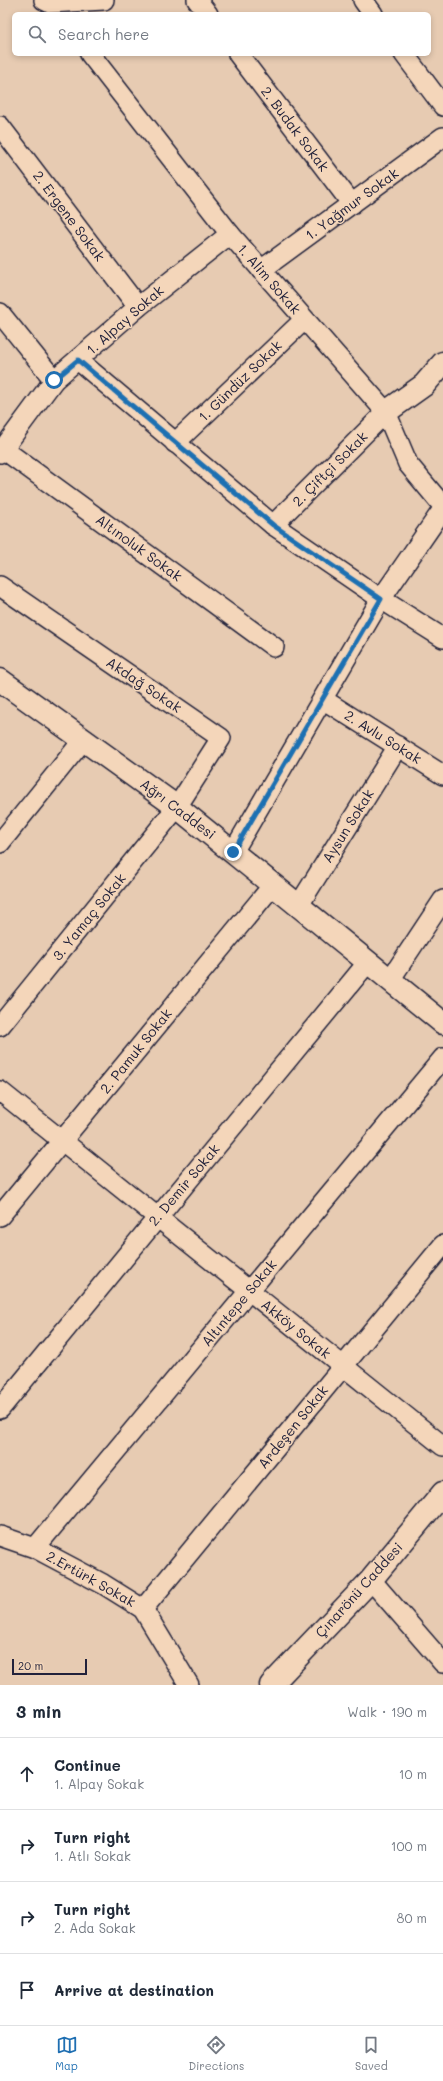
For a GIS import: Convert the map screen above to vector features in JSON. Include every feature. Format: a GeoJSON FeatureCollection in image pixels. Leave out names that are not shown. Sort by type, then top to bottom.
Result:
{"type":"FeatureCollection","features":[{"type":"Feature","properties":{"kind":"street"},"geometry":{"type":"LineString","coordinates":[[51,6],[104,0]]}},
{"type":"Feature","properties":{"kind":"street"},"geometry":{"type":"LineString","coordinates":[[197,0],[206,12]]}},
{"type":"Feature","properties":{"kind":"street"},"geometry":{"type":"LineString","coordinates":[[363,0],[372,12]]}},
{"type":"Feature","properties":{"kind":"street","name":"1. Alim Sokak"},"geometry":{"type":"LineString","coordinates":[[92,56],[230,234],[386,412],[408,464],[443,506]]}},
{"type":"Feature","properties":{"kind":"street","name":"2. Budak Sokak"},"geometry":{"type":"LineString","coordinates":[[240,56],[352,204]]}},
{"type":"Feature","properties":{"kind":"street"},"geometry":{"type":"LineString","coordinates":[[406,56],[443,106]]}},
{"type":"Feature","properties":{"kind":"street","name":"2. Ergene Sokak"},"geometry":{"type":"LineString","coordinates":[[0,126],[138,307]]}},
{"type":"Feature","properties":{"kind":"street","name":"1. Yağmur Sokak"},"geometry":{"type":"LineString","coordinates":[[261,270],[443,138]]}},
{"type":"Feature","properties":{"kind":"street","name":"1. Alpay Sokak"},"geometry":{"type":"LineString","coordinates":[[2,451],[54,380],[138,307],[230,234]]}},
{"type":"Feature","properties":{"kind":"street"},"geometry":{"type":"LineString","coordinates":[[0,313],[54,380]]}},
{"type":"Feature","properties":{"kind":"street","name":"1. Gündüz Sokak"},"geometry":{"type":"LineString","coordinates":[[175,443],[304,320]]}},
{"type":"Feature","properties":{"kind":"street"},"geometry":{"type":"LineString","coordinates":[[78,360],[273,525],[381,599],[443,638]]}},
{"type":"Feature","properties":{"kind":"street"},"geometry":{"type":"LineString","coordinates":[[386,412],[424,385],[443,363]]}},
{"type":"Feature","properties":{"kind":"street","name":"2. Çiftçi Sokak"},"geometry":{"type":"LineString","coordinates":[[273,525],[386,412]]}},
{"type":"Feature","properties":{"kind":"street","name":"Altınoluk Sokak"},"geometry":{"type":"LineString","coordinates":[[2,451],[274,648]]}},
{"type":"Feature","properties":{"kind":"street"},"geometry":{"type":"LineString","coordinates":[[233,852],[324,700],[381,599],[443,509]]}},
{"type":"Feature","properties":{"kind":"street","name":"Akdağ Sokak"},"geometry":{"type":"LineString","coordinates":[[0,586],[221,738],[177,807]]}},
{"type":"Feature","properties":{"kind":"street","name":"Ağrı Caddesi"},"geometry":{"type":"LineString","coordinates":[[0,680],[177,807],[443,1023]]}},
{"type":"Feature","properties":{"kind":"street","name":"2. Avlu Sokak"},"geometry":{"type":"LineString","coordinates":[[324,700],[443,775]]}},
{"type":"Feature","properties":{"kind":"street"},"geometry":{"type":"LineString","coordinates":[[0,843],[84,739]]}},
{"type":"Feature","properties":{"kind":"street","name":"Aysun Sokak"},"geometry":{"type":"LineString","coordinates":[[299,905],[398,746]]}},
{"type":"Feature","properties":{"kind":"street","name":"3. Yamaç Sokak"},"geometry":{"type":"LineString","coordinates":[[0,1026],[177,807]]}},
{"type":"Feature","properties":{"kind":"street","name":"2. Pamuk Sokak"},"geometry":{"type":"LineString","coordinates":[[0,1216],[273,885]]}},
{"type":"Feature","properties":{"kind":"street"},"geometry":{"type":"LineString","coordinates":[[390,980],[443,900]]}},
{"type":"Feature","properties":{"kind":"street","name":"2. Demir Sokak"},"geometry":{"type":"LineString","coordinates":[[0,1408],[368,962]]}},
{"type":"Feature","properties":{"kind":"street","name":"Altıntepe Sokak"},"geometry":{"type":"LineString","coordinates":[[35,1548],[443,1058]]}},
{"type":"Feature","properties":{"kind":"street","name":"Akköy Sokak"},"geometry":{"type":"LineString","coordinates":[[0,1091],[443,1446]]}},
{"type":"Feature","properties":{"kind":"street","name":"Ardeşen Sokak"},"geometry":{"type":"LineString","coordinates":[[143,1609],[443,1245]]}},
{"type":"Feature","properties":{"kind":"street","name":"Çınarönü Caddesi"},"geometry":{"type":"LineString","coordinates":[[271,1685],[372,1580],[443,1493]]}},
{"type":"Feature","properties":{"kind":"street","name":"2.Ertürk Sokak"},"geometry":{"type":"LineString","coordinates":[[0,1536],[35,1548],[143,1609],[189,1685]]}},
{"type":"Feature","properties":{"kind":"street"},"geometry":{"type":"LineString","coordinates":[[372,1580],[443,1663]]}},
{"type":"Feature","properties":{"kind":"route"},"geometry":{"type":"LineString","coordinates":[[54,380],[78,360],[273,525],[381,599],[324,700],[233,852]]}}]}
